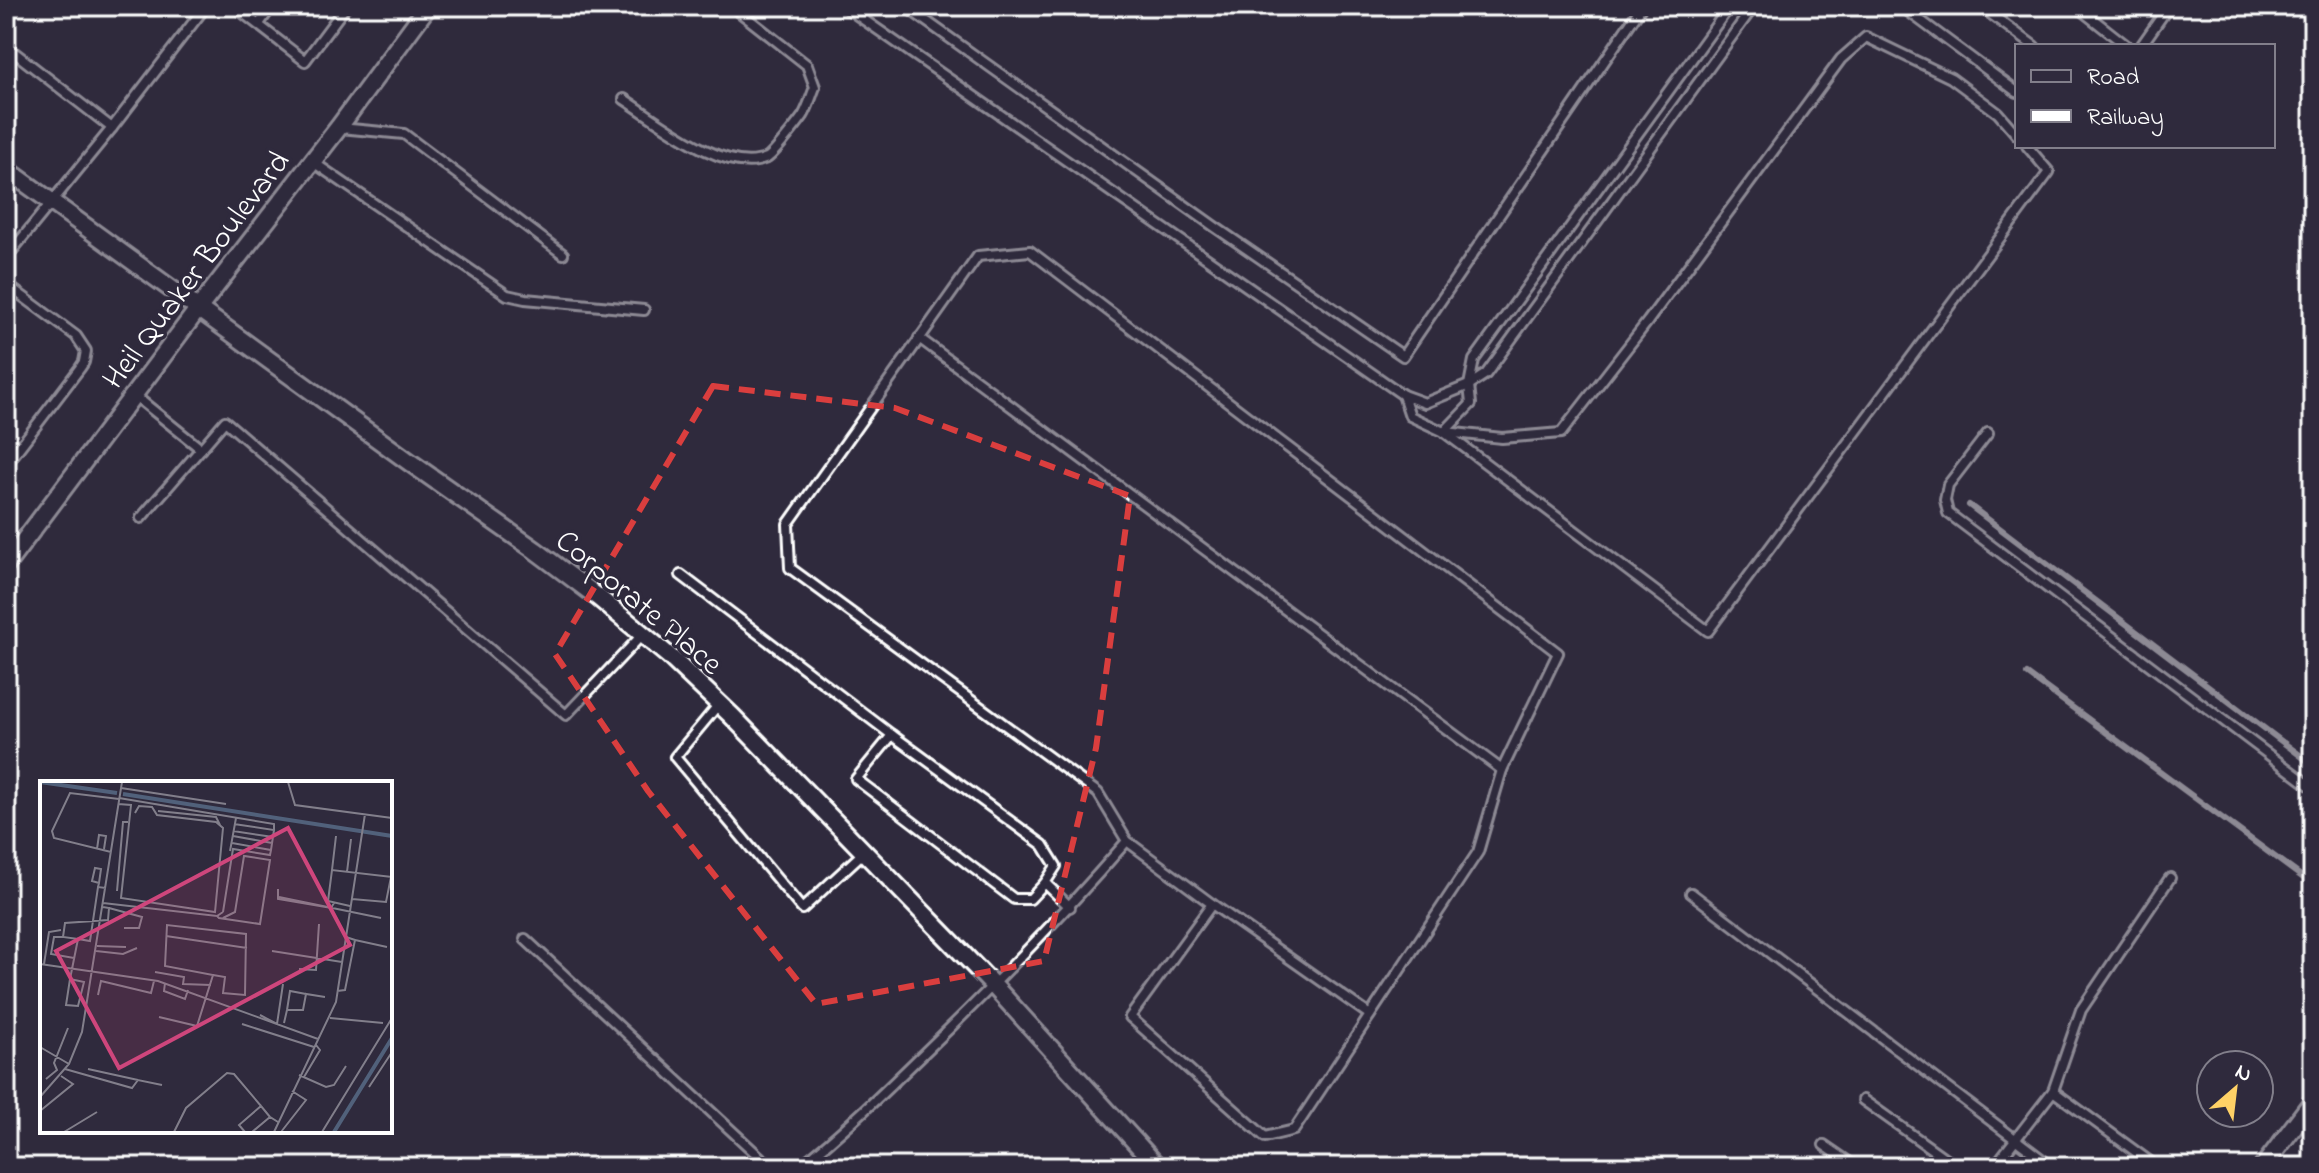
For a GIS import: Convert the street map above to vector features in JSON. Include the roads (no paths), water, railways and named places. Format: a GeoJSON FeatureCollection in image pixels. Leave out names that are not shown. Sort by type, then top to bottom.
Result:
{"type":"FeatureCollection","features":[{"type":"Feature","properties":{"kind":"street","name":"Heil Quaker Boulevard"},"geometry":{"type":"LineString","coordinates":[[6,565],[428,6]]}},
{"type":"Feature","properties":{"kind":"street","name":"Corporate Place"},"geometry":{"type":"LineString","coordinates":[[6,169],[535,550],[643,634],[719,704],[994,986],[1158,1167]]}},
{"type":"Feature","properties":{"kind":"street"},"geometry":{"type":"LineString","coordinates":[[2263,1167],[2313,1101]]}},
{"type":"Feature","properties":{"kind":"lane"},"geometry":{"type":"LineString","coordinates":[[6,258],[206,6]]}},
{"type":"Feature","properties":{"kind":"lane"},"geometry":{"type":"LineString","coordinates":[[234,6],[305,61],[346,6]]}},
{"type":"Feature","properties":{"kind":"lane"},"geometry":{"type":"LineString","coordinates":[[259,24],[272,6]]}},
{"type":"Feature","properties":{"kind":"lane"},"geometry":{"type":"LineString","coordinates":[[624,99],[693,144],[719,157],[744,162],[768,157],[804,114],[815,87],[807,65],[732,6]]}},
{"type":"Feature","properties":{"kind":"lane"},"geometry":{"type":"LineString","coordinates":[[844,6],[1403,395],[1425,403],[1469,385],[1486,374],[1754,6]]}},
{"type":"Feature","properties":{"kind":"lane"},"geometry":{"type":"LineString","coordinates":[[905,6],[1215,227],[1403,356],[1642,6]]}},
{"type":"Feature","properties":{"kind":"lane"},"geometry":{"type":"LineString","coordinates":[[1444,432],[1471,404],[1469,385],[1474,360],[1730,6]]}},
{"type":"Feature","properties":{"kind":"lane"},"geometry":{"type":"LineString","coordinates":[[1901,6],[2015,91]]}},
{"type":"Feature","properties":{"kind":"lane"},"geometry":{"type":"LineString","coordinates":[[1980,6],[2031,44]]}},
{"type":"Feature","properties":{"kind":"lane"},"geometry":{"type":"LineString","coordinates":[[2076,6],[2124,44]]}},
{"type":"Feature","properties":{"kind":"lane"},"geometry":{"type":"LineString","coordinates":[[2142,44],[2169,6]]}},
{"type":"Feature","properties":{"kind":"lane"},"geometry":{"type":"LineString","coordinates":[[1444,432],[1502,438],[1561,433],[1648,321],[1841,59],[1866,37],[1951,78],[1998,113],[2015,133]]}},
{"type":"Feature","properties":{"kind":"lane"},"geometry":{"type":"LineString","coordinates":[[6,46],[112,128]]}},
{"type":"Feature","properties":{"kind":"lane"},"geometry":{"type":"LineString","coordinates":[[339,127],[404,134],[563,254]]}},
{"type":"Feature","properties":{"kind":"lane"},"geometry":{"type":"LineString","coordinates":[[1403,395],[1410,416],[1444,432],[1708,631],[2049,172],[2029,148]]}},
{"type":"Feature","properties":{"kind":"lane"},"geometry":{"type":"LineString","coordinates":[[312,162],[507,295],[644,310]]}},
{"type":"Feature","properties":{"kind":"lane"},"geometry":{"type":"LineString","coordinates":[[1212,904],[1130,1017],[1265,1137],[1294,1130],[1478,852],[1502,770],[1558,653],[1030,251],[978,256],[788,524],[790,568],[1098,793],[1127,841],[1370,1015]]}},
{"type":"Feature","properties":{"kind":"lane"},"geometry":{"type":"LineString","coordinates":[[6,284],[76,336],[84,346],[86,356],[6,465]]}},
{"type":"Feature","properties":{"kind":"lane"},"geometry":{"type":"LineString","coordinates":[[919,338],[1502,770]]}},
{"type":"Feature","properties":{"kind":"lane"},"geometry":{"type":"LineString","coordinates":[[133,395],[201,449]]}},
{"type":"Feature","properties":{"kind":"lane"},"geometry":{"type":"LineString","coordinates":[[141,518],[225,421],[566,715],[643,634]]}},
{"type":"Feature","properties":{"kind":"lane"},"geometry":{"type":"LineString","coordinates":[[1988,433],[1948,485],[1945,500],[1948,513],[2313,788]]}},
{"type":"Feature","properties":{"kind":"lane"},"geometry":{"type":"LineString","coordinates":[[681,575],[1043,845],[1056,866],[1030,899],[1014,899],[856,779],[892,735]]}},
{"type":"Feature","properties":{"kind":"lane"},"geometry":{"type":"LineString","coordinates":[[719,704],[675,757],[802,909],[864,852]]}},
{"type":"Feature","properties":{"kind":"lane"},"geometry":{"type":"LineString","coordinates":[[799,1167],[836,1138],[994,986],[1070,907],[1127,841]]}},
{"type":"Feature","properties":{"kind":"lane"},"geometry":{"type":"LineString","coordinates":[[1994,1167],[2053,1091],[2081,1010],[2170,878]]}},
{"type":"Feature","properties":{"kind":"lane"},"geometry":{"type":"LineString","coordinates":[[1045,883],[1070,907]]}},
{"type":"Feature","properties":{"kind":"lane"},"geometry":{"type":"LineString","coordinates":[[1691,893],[2052,1167]]}},
{"type":"Feature","properties":{"kind":"lane"},"geometry":{"type":"LineString","coordinates":[[525,939],[762,1159],[777,1167]]}},
{"type":"Feature","properties":{"kind":"lane"},"geometry":{"type":"LineString","coordinates":[[2053,1091],[2150,1162]]}},
{"type":"Feature","properties":{"kind":"lane"},"geometry":{"type":"LineString","coordinates":[[1863,1100],[1957,1167]]}},
{"type":"Feature","properties":{"kind":"lane"},"geometry":{"type":"LineString","coordinates":[[1824,1145],[1856,1167]]}},
{"type":"Feature","properties":{"kind":"railway"},"geometry":{"type":"LineString","coordinates":[[1969,505],[2313,765]]}},
{"type":"Feature","properties":{"kind":"railway"},"geometry":{"type":"LineString","coordinates":[[2027,674],[2313,885]]}}]}
